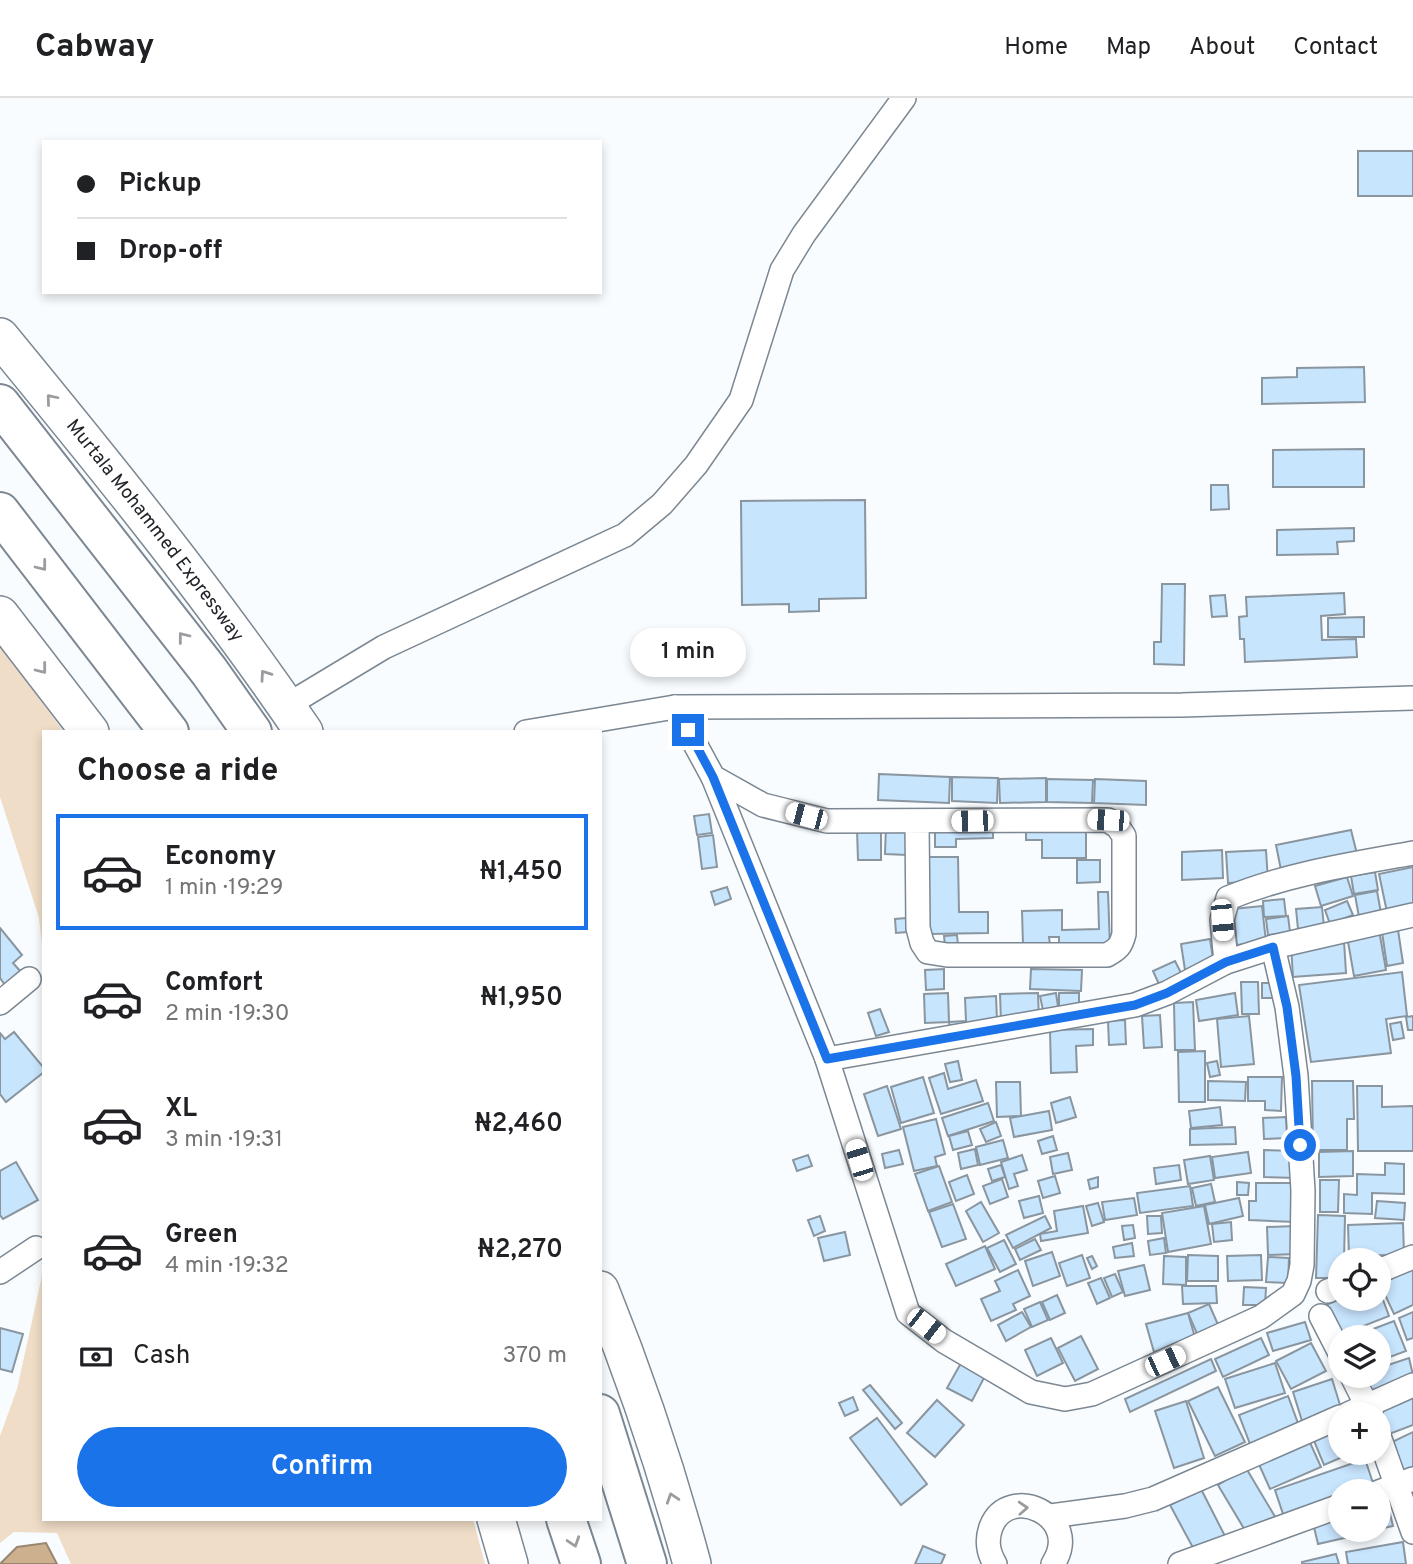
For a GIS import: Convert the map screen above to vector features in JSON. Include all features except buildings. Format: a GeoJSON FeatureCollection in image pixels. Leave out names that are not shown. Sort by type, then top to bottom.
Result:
{"type":"FeatureCollection","features":[{"type":"Feature","properties":{"kind":"highway","name":"Murtala Mohammed Expressway"},"geometry":{"type":"LineString","coordinates":[[0,337],[120,482],[242,641],[295,719]]}},
{"type":"Feature","properties":{"kind":"highway"},"geometry":{"type":"LineString","coordinates":[[0,404],[209,670],[251,730]]}},
{"type":"Feature","properties":{"kind":"highway"},"geometry":{"type":"LineString","coordinates":[[0,512],[167,730]]}},
{"type":"Feature","properties":{"kind":"highway"},"geometry":{"type":"LineString","coordinates":[[0,615],[88,730]]}},
{"type":"Feature","properties":{"kind":"highway"},"geometry":{"type":"LineString","coordinates":[[602,1295],[630,1370],[692,1564]]}},
{"type":"Feature","properties":{"kind":"highway"},"geometry":{"type":"LineString","coordinates":[[602,1419],[647,1564]]}},
{"type":"Feature","properties":{"kind":"highway"},"geometry":{"type":"LineString","coordinates":[[497,1521],[509,1564]]}},
{"type":"Feature","properties":{"kind":"highway"},"geometry":{"type":"LineString","coordinates":[[567,1521],[581,1564]]}},
{"type":"Feature","properties":{"kind":"street"},"geometry":{"type":"LineString","coordinates":[[295,719],[384,647],[625,535],[662,504],[696,465],[741,400],[782,270],[804,234],[904,98]]}},
{"type":"Feature","properties":{"kind":"street"},"geometry":{"type":"LineString","coordinates":[[538,730],[675,707],[1182,705],[1413,698]]}},
{"type":"Feature","properties":{"kind":"street"},"geometry":{"type":"LineString","coordinates":[[675,707],[713,777],[827,1059],[908,1313],[944,1340],[1031,1392],[1065,1399],[1092,1394],[1261,1317],[1293,1294],[1302,1265],[1303,1191],[1296,1076],[1287,1007],[1273,947]]}},
{"type":"Feature","properties":{"kind":"street"},"geometry":{"type":"LineString","coordinates":[[713,777],[763,804],[827,821],[1108,820],[1118,827],[1124,836],[1124,934],[1118,949],[1107,955],[947,955],[928,951],[922,943],[918,928],[917,821]]}},
{"type":"Feature","properties":{"kind":"street"},"geometry":{"type":"LineString","coordinates":[[1226,962],[1222,920],[1228,898],[1253,888],[1314,872],[1413,853]]}},
{"type":"Feature","properties":{"kind":"street"},"geometry":{"type":"LineString","coordinates":[[827,1059],[1135,1005],[1167,993],[1226,962],[1273,947],[1413,915]]}},
{"type":"Feature","properties":{"kind":"street"},"geometry":{"type":"LineString","coordinates":[[0,1003],[29,979]]}},
{"type":"Feature","properties":{"kind":"street"},"geometry":{"type":"LineString","coordinates":[[0,1272],[36,1248]]}},
{"type":"Feature","properties":{"kind":"street"},"geometry":{"type":"LineString","coordinates":[[1391,1266],[1413,1257]]}},
{"type":"Feature","properties":{"kind":"street"},"geometry":{"type":"LineString","coordinates":[[1321,1316],[1328,1330]]}},
{"type":"Feature","properties":{"kind":"street"},"geometry":{"type":"LineString","coordinates":[[1380,1402],[1413,1385]]}},
{"type":"Feature","properties":{"kind":"street"},"geometry":{"type":"LineString","coordinates":[[1051,1516],[1125,1506],[1153,1499],[1328,1422]]}},
{"type":"Feature","properties":{"kind":"street"},"geometry":{"type":"LineString","coordinates":[[1389,1465],[1413,1532]]}},
{"type":"Feature","properties":{"kind":"street"},"geometry":{"type":"LineString","coordinates":[[995,1564],[989,1554],[987,1538],[993,1522],[1005,1511],[1020,1506],[1037,1508],[1051,1516],[1059,1530],[1061,1546],[1058,1563]]}},
{"type":"Feature","properties":{"kind":"street"},"geometry":{"type":"LineString","coordinates":[[1180,1564],[1328,1510]]}},
{"type":"Feature","properties":{"kind":"shaded area"},"geometry":{"type":"Polygon","coordinates":[[[0,646],[62,730],[42,730],[42,944],[39,918],[0,797],[0,646]]]}},
{"type":"Feature","properties":{"kind":"shaded area"},"geometry":{"type":"Polygon","coordinates":[[[42,1272],[42,1521],[474,1521],[485,1564],[71,1564],[57,1533],[14,1532],[0,1543],[0,1436],[17,1389],[42,1272]]]}},
{"type":"Feature","properties":{"kind":"shaded area"},"geometry":{"type":"Polygon","coordinates":[[[46,1543],[57,1564],[0,1564],[17,1547],[46,1543]]]}},
{"type":"Feature","properties":{"kind":"route"},"geometry":{"type":"LineString","coordinates":[[688,730],[713,777],[827,1059],[1135,1005],[1167,993],[1226,962],[1273,947],[1287,1007],[1296,1076],[1300,1145]]}}]}
